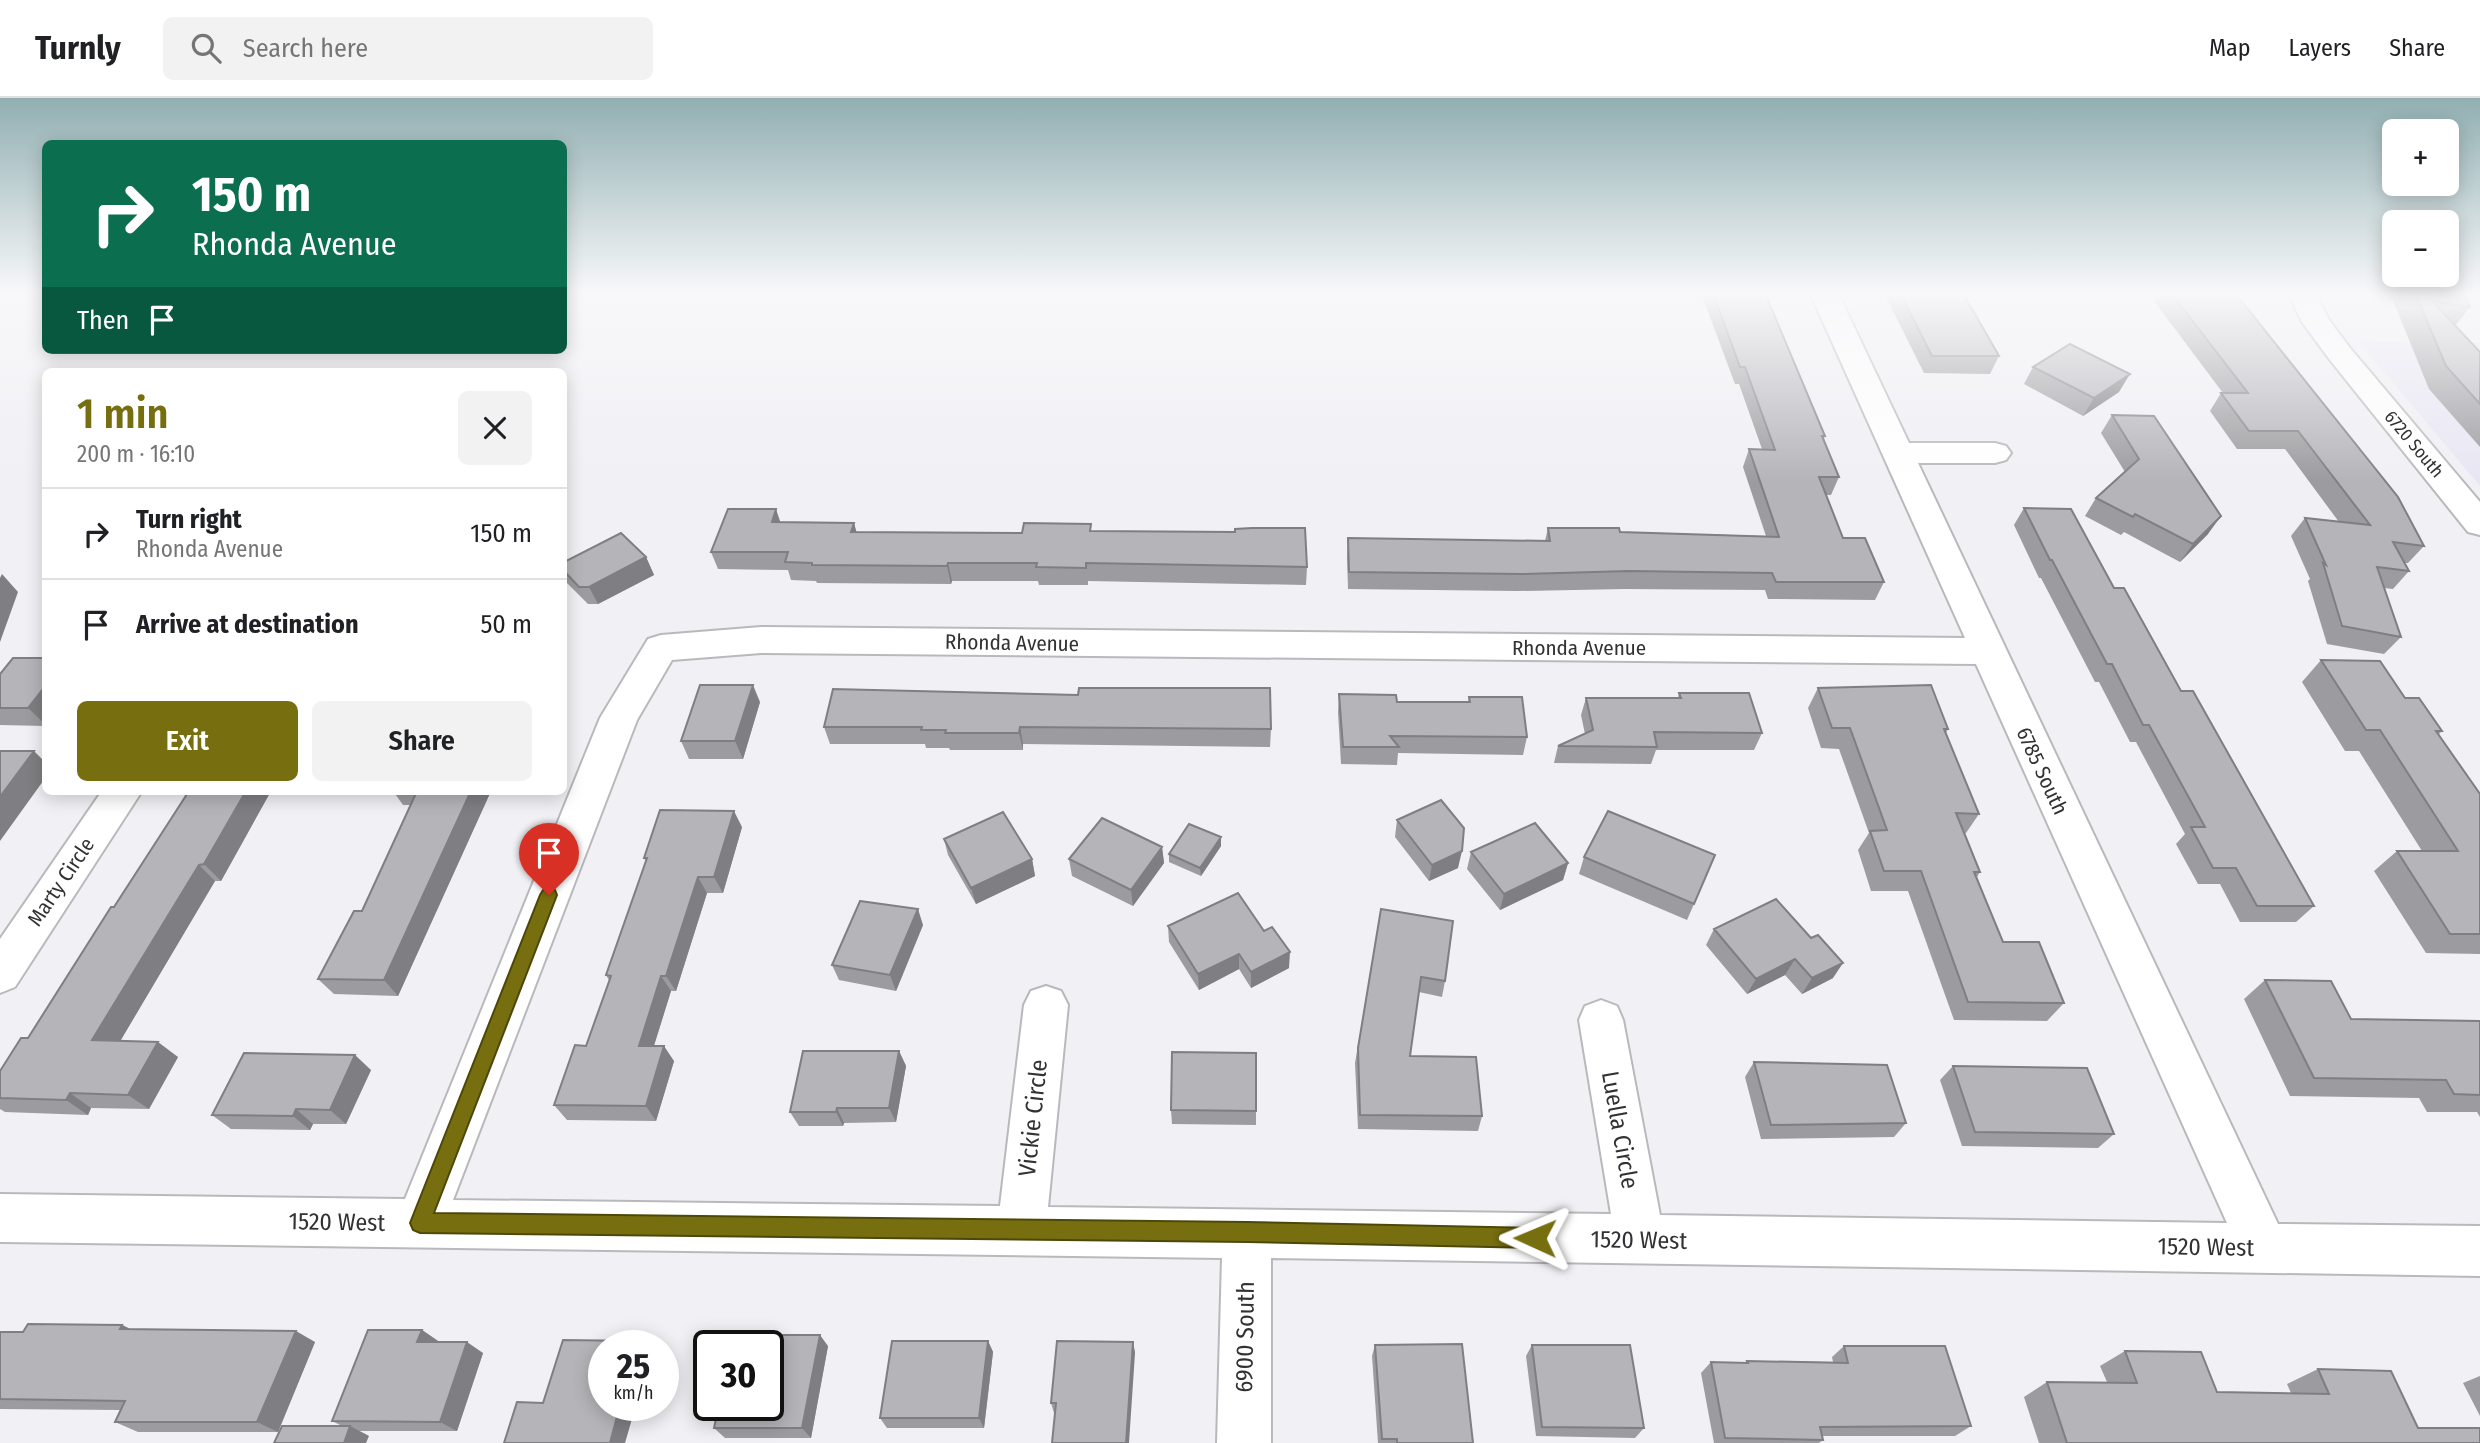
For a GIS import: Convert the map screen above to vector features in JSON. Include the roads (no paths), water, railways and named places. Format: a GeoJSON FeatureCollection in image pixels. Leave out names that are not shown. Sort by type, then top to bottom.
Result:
{"type":"FeatureCollection","features":[{"type":"Feature","properties":{"kind":"street","name":"6785 South"},"geometry":{"type":"LineString","coordinates":[[1854,356],[1987,652],[2263,1247]]}},
{"type":"Feature","properties":{"kind":"street","name":"6720 South"},"geometry":{"type":"LineString","coordinates":[[2341,356],[2480,524]]}},
{"type":"Feature","properties":{"kind":"street"},"geometry":{"type":"LineString","coordinates":[[1899,453],[1995,453]]}},
{"type":"Feature","properties":{"kind":"street","name":"Rhonda Avenue"},"geometry":{"type":"LineString","coordinates":[[420,1223],[619,718],[661,649],[761,640],[1987,652]]}},
{"type":"Feature","properties":{"kind":"street","name":"Marty Circle"},"geometry":{"type":"LineString","coordinates":[[0,974],[120,795]]}},
{"type":"Feature","properties":{"kind":"street","name":"Vickie Circle"},"geometry":{"type":"LineString","coordinates":[[1021,1231],[1046,1005]]}},
{"type":"Feature","properties":{"kind":"street","name":"Luella Circle"},"geometry":{"type":"LineString","coordinates":[[1601,1020],[1640,1241]]}},
{"type":"Feature","properties":{"kind":"street","name":"1520 West"},"geometry":{"type":"LineString","coordinates":[[0,1218],[1247,1232],[1640,1241],[2480,1251]]}},
{"type":"Feature","properties":{"kind":"street","name":"6900 South"},"geometry":{"type":"LineString","coordinates":[[1244,1443],[1247,1232]]}}]}
